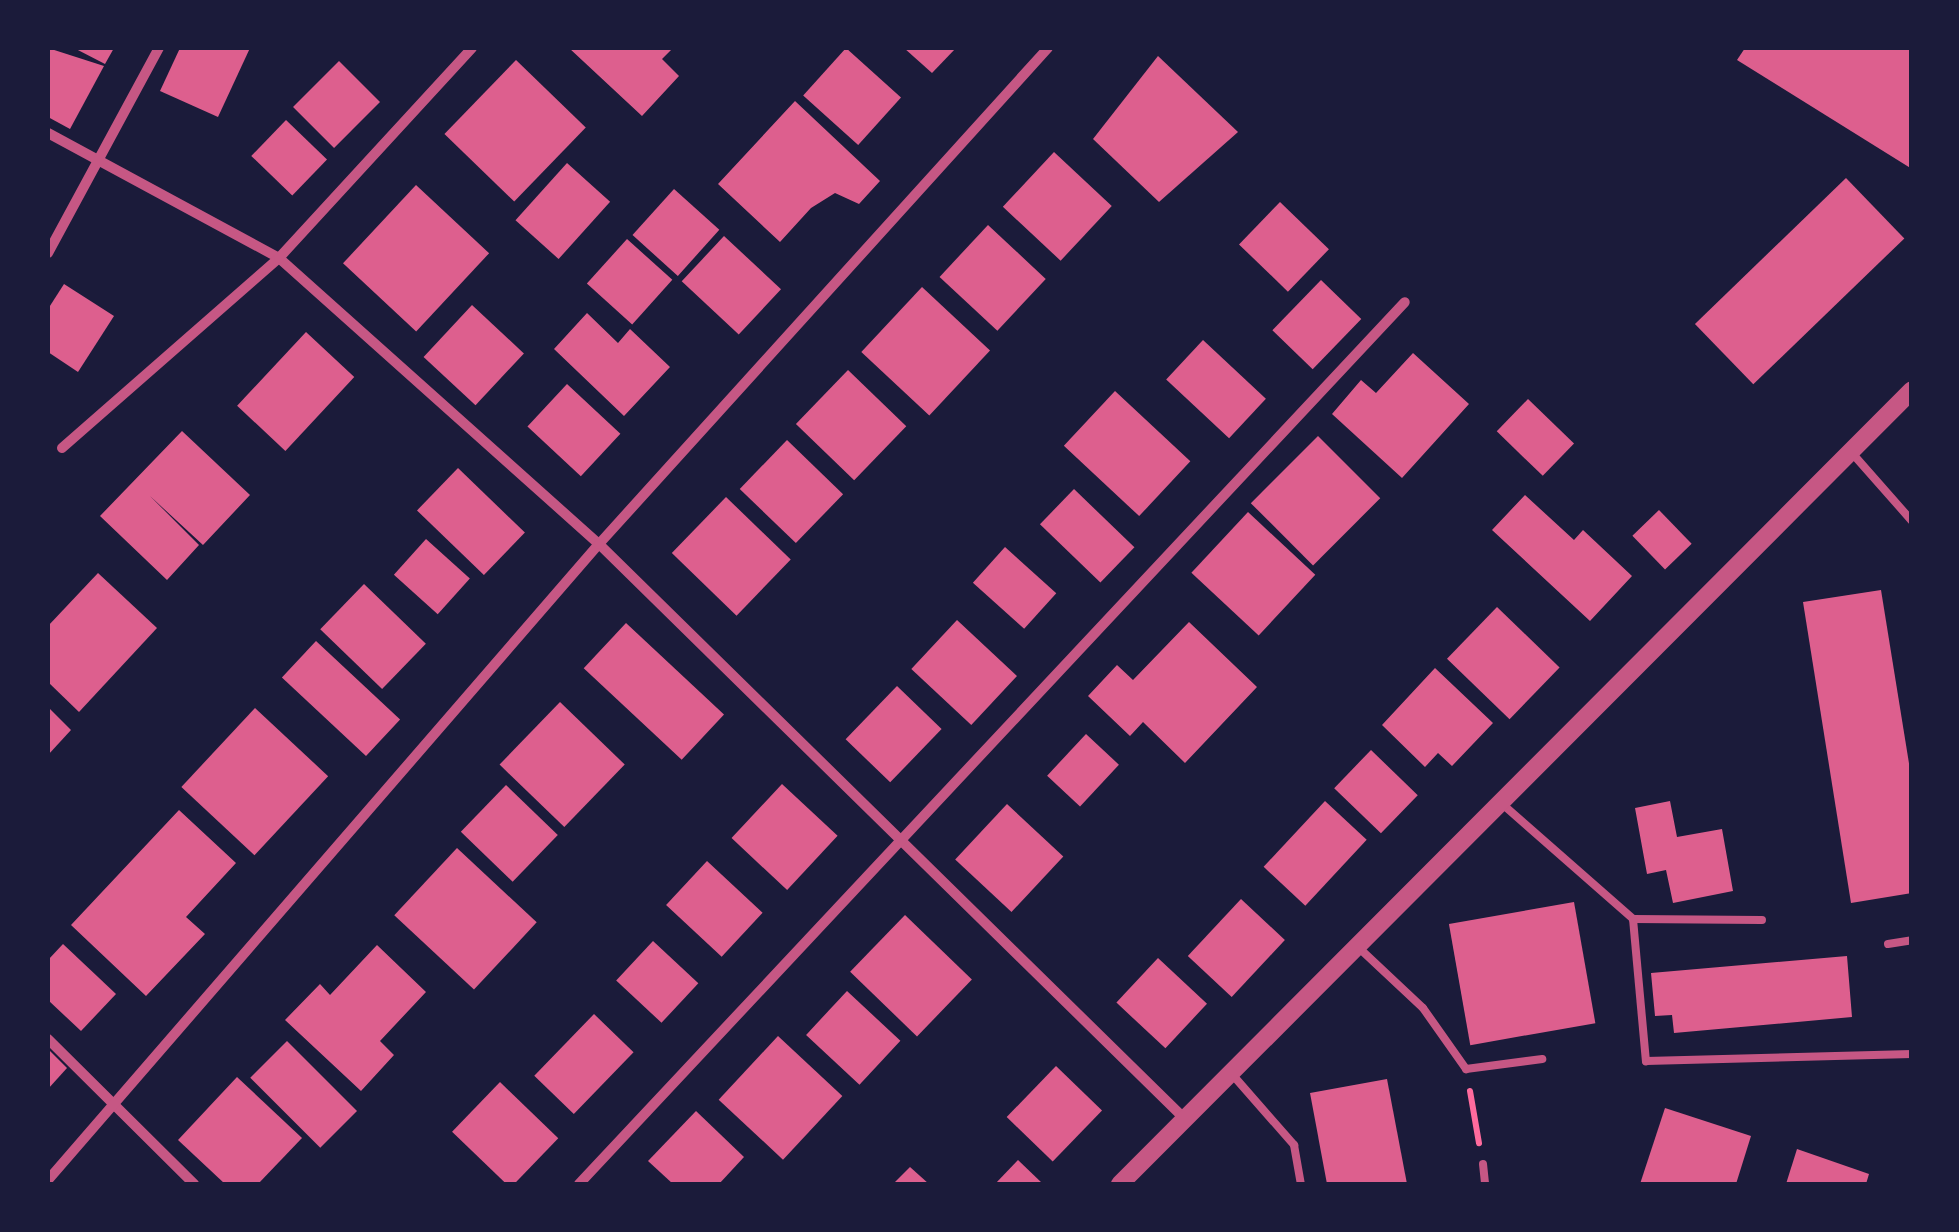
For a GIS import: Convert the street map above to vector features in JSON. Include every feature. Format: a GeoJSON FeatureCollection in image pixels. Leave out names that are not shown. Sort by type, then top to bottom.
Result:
{"type":"FeatureCollection","features":[{"type":"Feature","properties":{"kind":"street"},"geometry":{"type":"LineString","coordinates":[[48,254],[159,48]]}},
{"type":"Feature","properties":{"kind":"street"},"geometry":{"type":"LineString","coordinates":[[62,448],[279,258],[472,48]]}},
{"type":"Feature","properties":{"kind":"street"},"geometry":{"type":"LineString","coordinates":[[48,1180],[599,544],[1048,48]]}},
{"type":"Feature","properties":{"kind":"street"},"geometry":{"type":"LineString","coordinates":[[48,134],[279,258],[599,544],[1184,1118]]}},
{"type":"Feature","properties":{"kind":"street"},"geometry":{"type":"LineString","coordinates":[[579,1184],[899,835],[1404,302]]}},
{"type":"Feature","properties":{"kind":"street"},"geometry":{"type":"LineString","coordinates":[[1120,1184],[1912,390]]}},
{"type":"Feature","properties":{"kind":"street"},"geometry":{"type":"LineString","coordinates":[[48,1039],[194,1184]]}},
{"type":"Feature","properties":{"kind":"lane"},"geometry":{"type":"LineString","coordinates":[[1849,450],[1912,521]]}},
{"type":"Feature","properties":{"kind":"lane"},"geometry":{"type":"LineString","coordinates":[[1500,801],[1633,919],[1762,920]]}},
{"type":"Feature","properties":{"kind":"lane"},"geometry":{"type":"LineString","coordinates":[[1633,919],[1646,1061],[1912,1054]]}},
{"type":"Feature","properties":{"kind":"lane"},"geometry":{"type":"LineString","coordinates":[[1888,944],[1912,940]]}},
{"type":"Feature","properties":{"kind":"lane"},"geometry":{"type":"LineString","coordinates":[[1356,945],[1423,1008],[1466,1070],[1542,1059]]}},
{"type":"Feature","properties":{"kind":"lane"},"geometry":{"type":"LineString","coordinates":[[1230,1072],[1294,1146],[1301,1184]]}},
{"type":"Feature","properties":{"kind":"lane"},"geometry":{"type":"LineString","coordinates":[[1483,1164],[1484,1184]]}},
{"type":"Feature","properties":{"kind":"path"},"geometry":{"type":"LineString","coordinates":[[1466,1070],[1483,1164]]}},
{"type":"Feature","properties":{"kind":"building"},"geometry":{"type":"Polygon","coordinates":[[[48,48],[104,66],[70,129],[48,117],[48,48]]]}},
{"type":"Feature","properties":{"kind":"building"},"geometry":{"type":"Polygon","coordinates":[[[74,48],[114,48],[105,64],[74,48]]]}},
{"type":"Feature","properties":{"kind":"building"},"geometry":{"type":"Polygon","coordinates":[[[180,48],[250,48],[218,117],[160,91],[180,48]]]}},
{"type":"Feature","properties":{"kind":"building"},"geometry":{"type":"Polygon","coordinates":[[[569,48],[673,48],[662,59],[679,76],[642,116],[569,48]]]}},
{"type":"Feature","properties":{"kind":"building"},"geometry":{"type":"Polygon","coordinates":[[[846,48],[901,98],[858,145],[803,96],[846,48]]]}},
{"type":"Feature","properties":{"kind":"building"},"geometry":{"type":"Polygon","coordinates":[[[904,48],[956,48],[932,73],[904,48]]]}},
{"type":"Feature","properties":{"kind":"building"},"geometry":{"type":"Polygon","coordinates":[[[1745,48],[1912,48],[1912,169],[1737,60],[1745,48]]]}},
{"type":"Feature","properties":{"kind":"building"},"geometry":{"type":"Polygon","coordinates":[[[1158,56],[1238,132],[1159,202],[1093,139],[1158,56]]]}},
{"type":"Feature","properties":{"kind":"building"},"geometry":{"type":"Polygon","coordinates":[[[516,60],[586,127],[514,201],[444,134],[516,60]]]}},
{"type":"Feature","properties":{"kind":"building"},"geometry":{"type":"Polygon","coordinates":[[[339,61],[380,102],[334,148],[293,107],[339,61]]]}},
{"type":"Feature","properties":{"kind":"building"},"geometry":{"type":"Polygon","coordinates":[[[795,101],[880,181],[859,204],[835,193],[811,208],[780,242],[718,184],[795,101]]]}},
{"type":"Feature","properties":{"kind":"building"},"geometry":{"type":"Polygon","coordinates":[[[286,120],[327,160],[292,196],[251,156],[286,120]]]}},
{"type":"Feature","properties":{"kind":"building"},"geometry":{"type":"Polygon","coordinates":[[[1054,152],[1112,206],[1061,261],[1003,207],[1054,152]]]}},
{"type":"Feature","properties":{"kind":"building"},"geometry":{"type":"Polygon","coordinates":[[[567,163],[610,202],[559,259],[515,220],[567,163]]]}},
{"type":"Feature","properties":{"kind":"building"},"geometry":{"type":"Polygon","coordinates":[[[1846,178],[1904,238],[1753,384],[1695,324],[1846,178]]]}},
{"type":"Feature","properties":{"kind":"building"},"geometry":{"type":"Polygon","coordinates":[[[416,185],[489,253],[416,331],[343,263],[416,185]]]}},
{"type":"Feature","properties":{"kind":"building"},"geometry":{"type":"Polygon","coordinates":[[[674,189],[719,230],[678,276],[633,235],[674,189]]]}},
{"type":"Feature","properties":{"kind":"building"},"geometry":{"type":"Polygon","coordinates":[[[1280,202],[1329,249],[1288,292],[1239,244],[1280,202]]]}},
{"type":"Feature","properties":{"kind":"building"},"geometry":{"type":"Polygon","coordinates":[[[988,225],[1046,279],[997,331],[940,277],[988,225]]]}},
{"type":"Feature","properties":{"kind":"building"},"geometry":{"type":"Polygon","coordinates":[[[724,236],[781,289],[739,335],[682,281],[724,236]]]}},
{"type":"Feature","properties":{"kind":"building"},"geometry":{"type":"Polygon","coordinates":[[[627,239],[672,280],[632,324],[587,284],[627,239]]]}},
{"type":"Feature","properties":{"kind":"building"},"geometry":{"type":"Polygon","coordinates":[[[1321,280],[1361,319],[1313,369],[1272,330],[1321,280]]]}},
{"type":"Feature","properties":{"kind":"building"},"geometry":{"type":"Polygon","coordinates":[[[64,284],[114,316],[78,372],[48,352],[48,309],[64,284]]]}},
{"type":"Feature","properties":{"kind":"building"},"geometry":{"type":"Polygon","coordinates":[[[922,287],[990,350],[929,416],[861,352],[922,287]]]}},
{"type":"Feature","properties":{"kind":"building"},"geometry":{"type":"Polygon","coordinates":[[[472,305],[524,353],[476,405],[424,357],[472,305]]]}},
{"type":"Feature","properties":{"kind":"building"},"geometry":{"type":"Polygon","coordinates":[[[587,313],[618,343],[630,329],[670,367],[624,416],[554,349],[587,313]]]}},
{"type":"Feature","properties":{"kind":"building"},"geometry":{"type":"Polygon","coordinates":[[[306,332],[354,377],[285,451],[237,406],[306,332]]]}},
{"type":"Feature","properties":{"kind":"building"},"geometry":{"type":"Polygon","coordinates":[[[1203,340],[1266,399],[1229,438],[1166,379],[1203,340]]]}},
{"type":"Feature","properties":{"kind":"building"},"geometry":{"type":"Polygon","coordinates":[[[1413,353],[1469,404],[1402,478],[1332,414],[1361,380],[1376,393],[1413,353]]]}},
{"type":"Feature","properties":{"kind":"building"},"geometry":{"type":"Polygon","coordinates":[[[848,370],[906,426],[854,480],[796,424],[848,370]]]}},
{"type":"Feature","properties":{"kind":"building"},"geometry":{"type":"Polygon","coordinates":[[[567,384],[620,434],[581,476],[527,426],[567,384]]]}},
{"type":"Feature","properties":{"kind":"building"},"geometry":{"type":"Polygon","coordinates":[[[1115,391],[1190,461],[1139,516],[1064,446],[1115,391]]]}},
{"type":"Feature","properties":{"kind":"building"},"geometry":{"type":"Polygon","coordinates":[[[1528,399],[1574,443],[1543,476],[1497,431],[1528,399]]]}},
{"type":"Feature","properties":{"kind":"building"},"geometry":{"type":"Polygon","coordinates":[[[182,431],[250,495],[203,545],[150,496],[199,545],[167,580],[100,516],[182,431]]]}},
{"type":"Feature","properties":{"kind":"building"},"geometry":{"type":"Polygon","coordinates":[[[1318,436],[1380,498],[1313,565],[1251,503],[1318,436]]]}},
{"type":"Feature","properties":{"kind":"building"},"geometry":{"type":"Polygon","coordinates":[[[787,440],[843,494],[796,543],[740,489],[787,440]]]}},
{"type":"Feature","properties":{"kind":"building"},"geometry":{"type":"Polygon","coordinates":[[[458,468],[525,533],[484,575],[417,510],[458,468]]]}},
{"type":"Feature","properties":{"kind":"building"},"geometry":{"type":"Polygon","coordinates":[[[1074,489],[1134,547],[1100,583],[1040,524],[1074,489]]]}},
{"type":"Feature","properties":{"kind":"building"},"geometry":{"type":"Polygon","coordinates":[[[1525,495],[1574,540],[1583,530],[1632,576],[1590,621],[1492,530],[1525,495]]]}},
{"type":"Feature","properties":{"kind":"building"},"geometry":{"type":"Polygon","coordinates":[[[726,497],[791,560],[737,616],[672,553],[726,497]]]}},
{"type":"Feature","properties":{"kind":"building"},"geometry":{"type":"Polygon","coordinates":[[[1659,510],[1692,544],[1665,570],[1632,536],[1659,510]]]}},
{"type":"Feature","properties":{"kind":"building"},"geometry":{"type":"Polygon","coordinates":[[[1248,512],[1315,575],[1259,635],[1191,573],[1248,512]]]}},
{"type":"Feature","properties":{"kind":"building"},"geometry":{"type":"Polygon","coordinates":[[[426,539],[470,578],[438,614],[394,575],[426,539]]]}},
{"type":"Feature","properties":{"kind":"building"},"geometry":{"type":"Polygon","coordinates":[[[1005,547],[1056,593],[1024,629],[973,583],[1005,547]]]}},
{"type":"Feature","properties":{"kind":"building"},"geometry":{"type":"Polygon","coordinates":[[[98,573],[157,628],[79,712],[48,682],[48,626],[98,573]]]}},
{"type":"Feature","properties":{"kind":"building"},"geometry":{"type":"Polygon","coordinates":[[[364,584],[426,644],[382,689],[320,629],[364,584]]]}},
{"type":"Feature","properties":{"kind":"building"},"geometry":{"type":"Polygon","coordinates":[[[1881,590],[1912,782],[1912,893],[1851,903],[1803,602],[1881,590]]]}},
{"type":"Feature","properties":{"kind":"building"},"geometry":{"type":"Polygon","coordinates":[[[1497,607],[1560,667],[1510,719],[1447,659],[1497,607]]]}},
{"type":"Feature","properties":{"kind":"building"},"geometry":{"type":"Polygon","coordinates":[[[957,620],[1017,676],[971,725],[911,669],[957,620]]]}},
{"type":"Feature","properties":{"kind":"building"},"geometry":{"type":"Polygon","coordinates":[[[1189,622],[1257,687],[1185,763],[1143,722],[1130,736],[1088,696],[1117,665],[1133,680],[1189,622]]]}},
{"type":"Feature","properties":{"kind":"building"},"geometry":{"type":"Polygon","coordinates":[[[626,623],[724,714],[682,760],[584,668],[626,623]]]}},
{"type":"Feature","properties":{"kind":"building"},"geometry":{"type":"Polygon","coordinates":[[[316,641],[400,719],[366,756],[282,678],[316,641]]]}},
{"type":"Feature","properties":{"kind":"building"},"geometry":{"type":"Polygon","coordinates":[[[1435,668],[1493,723],[1452,766],[1438,753],[1425,767],[1382,725],[1435,668]]]}},
{"type":"Feature","properties":{"kind":"building"},"geometry":{"type":"Polygon","coordinates":[[[897,686],[942,729],[890,782],[846,739],[897,686]]]}},
{"type":"Feature","properties":{"kind":"building"},"geometry":{"type":"Polygon","coordinates":[[[560,702],[625,765],[564,827],[500,765],[560,702]]]}},
{"type":"Feature","properties":{"kind":"building"},"geometry":{"type":"Polygon","coordinates":[[[48,707],[71,730],[48,755],[48,707]]]}},
{"type":"Feature","properties":{"kind":"building"},"geometry":{"type":"Polygon","coordinates":[[[255,708],[328,776],[254,855],[181,787],[255,708]]]}},
{"type":"Feature","properties":{"kind":"building"},"geometry":{"type":"Polygon","coordinates":[[[1086,734],[1119,765],[1080,806],[1047,776],[1086,734]]]}},
{"type":"Feature","properties":{"kind":"building"},"geometry":{"type":"Polygon","coordinates":[[[1371,750],[1418,795],[1381,833],[1334,788],[1371,750]]]}},
{"type":"Feature","properties":{"kind":"building"},"geometry":{"type":"Polygon","coordinates":[[[782,784],[838,836],[787,890],[732,838],[782,784]]]}},
{"type":"Feature","properties":{"kind":"building"},"geometry":{"type":"Polygon","coordinates":[[[506,785],[558,835],[513,882],[461,832],[506,785]]]}},
{"type":"Feature","properties":{"kind":"building"},"geometry":{"type":"Polygon","coordinates":[[[1325,801],[1367,840],[1305,906],[1264,867],[1325,801]]]}},
{"type":"Feature","properties":{"kind":"building"},"geometry":{"type":"Polygon","coordinates":[[[1670,801],[1677,837],[1722,829],[1733,891],[1673,903],[1666,870],[1647,874],[1635,808],[1670,801]]]}},
{"type":"Feature","properties":{"kind":"building"},"geometry":{"type":"Polygon","coordinates":[[[1007,804],[1063,857],[1011,912],[955,860],[1007,804]]]}},
{"type":"Feature","properties":{"kind":"building"},"geometry":{"type":"Polygon","coordinates":[[[179,810],[236,863],[186,917],[205,934],[146,996],[71,925],[179,810]]]}},
{"type":"Feature","properties":{"kind":"building"},"geometry":{"type":"Polygon","coordinates":[[[457,848],[537,922],[474,990],[394,915],[457,848]]]}},
{"type":"Feature","properties":{"kind":"building"},"geometry":{"type":"Polygon","coordinates":[[[707,861],[763,913],[722,957],[666,905],[707,861]]]}},
{"type":"Feature","properties":{"kind":"building"},"geometry":{"type":"Polygon","coordinates":[[[1241,899],[1285,940],[1232,997],[1188,956],[1241,899]]]}},
{"type":"Feature","properties":{"kind":"building"},"geometry":{"type":"Polygon","coordinates":[[[1574,902],[1595,1023],[1470,1045],[1449,924],[1574,902]]]}},
{"type":"Feature","properties":{"kind":"building"},"geometry":{"type":"Polygon","coordinates":[[[905,915],[972,980],[917,1036],[850,972],[905,915]]]}},
{"type":"Feature","properties":{"kind":"building"},"geometry":{"type":"Polygon","coordinates":[[[653,941],[698,983],[662,1023],[616,980],[653,941]]]}},
{"type":"Feature","properties":{"kind":"building"},"geometry":{"type":"Polygon","coordinates":[[[63,944],[116,994],[81,1031],[48,1000],[48,960],[63,944]]]}},
{"type":"Feature","properties":{"kind":"building"},"geometry":{"type":"Polygon","coordinates":[[[377,945],[426,992],[380,1041],[394,1055],[361,1091],[285,1020],[320,984],[330,995],[377,945]]]}},
{"type":"Feature","properties":{"kind":"building"},"geometry":{"type":"Polygon","coordinates":[[[1847,956],[1852,1017],[1674,1033],[1672,1015],[1655,1016],[1651,973],[1847,956]]]}},
{"type":"Feature","properties":{"kind":"building"},"geometry":{"type":"Polygon","coordinates":[[[1158,958],[1207,1004],[1165,1048],[1116,1003],[1158,958]]]}},
{"type":"Feature","properties":{"kind":"building"},"geometry":{"type":"Polygon","coordinates":[[[847,991],[900,1041],[859,1085],[806,1035],[847,991]]]}},
{"type":"Feature","properties":{"kind":"building"},"geometry":{"type":"Polygon","coordinates":[[[594,1014],[634,1052],[574,1114],[534,1076],[594,1014]]]}},
{"type":"Feature","properties":{"kind":"building"},"geometry":{"type":"Polygon","coordinates":[[[778,1036],[842,1096],[783,1160],[719,1100],[778,1036]]]}},
{"type":"Feature","properties":{"kind":"building"},"geometry":{"type":"Polygon","coordinates":[[[287,1041],[357,1111],[320,1148],[250,1078],[287,1041]]]}},
{"type":"Feature","properties":{"kind":"building"},"geometry":{"type":"Polygon","coordinates":[[[48,1049],[67,1068],[48,1089],[48,1049]]]}},
{"type":"Feature","properties":{"kind":"building"},"geometry":{"type":"Polygon","coordinates":[[[1056,1066],[1102,1110],[1053,1162],[1007,1117],[1056,1066]]]}},
{"type":"Feature","properties":{"kind":"building"},"geometry":{"type":"Polygon","coordinates":[[[237,1077],[302,1138],[258,1184],[225,1184],[178,1140],[237,1077]]]}},
{"type":"Feature","properties":{"kind":"building"},"geometry":{"type":"Polygon","coordinates":[[[1387,1079],[1407,1184],[1327,1184],[1310,1093],[1387,1079]]]}},
{"type":"Feature","properties":{"kind":"building"},"geometry":{"type":"Polygon","coordinates":[[[500,1082],[558,1138],[514,1184],[506,1184],[452,1132],[500,1082]]]}},
{"type":"Feature","properties":{"kind":"building"},"geometry":{"type":"Polygon","coordinates":[[[1665,1108],[1751,1136],[1736,1184],[1640,1184],[1665,1108]]]}},
{"type":"Feature","properties":{"kind":"building"},"geometry":{"type":"Polygon","coordinates":[[[696,1111],[744,1157],[719,1184],[673,1184],[648,1161],[696,1111]]]}},
{"type":"Feature","properties":{"kind":"building"},"geometry":{"type":"Polygon","coordinates":[[[1797,1149],[1869,1174],[1866,1184],[1786,1184],[1797,1149]]]}},
{"type":"Feature","properties":{"kind":"building"},"geometry":{"type":"Polygon","coordinates":[[[1018,1160],[1043,1184],[995,1184],[1018,1160]]]}},
{"type":"Feature","properties":{"kind":"building"},"geometry":{"type":"Polygon","coordinates":[[[910,1167],[929,1184],[893,1184],[910,1167]]]}}]}
